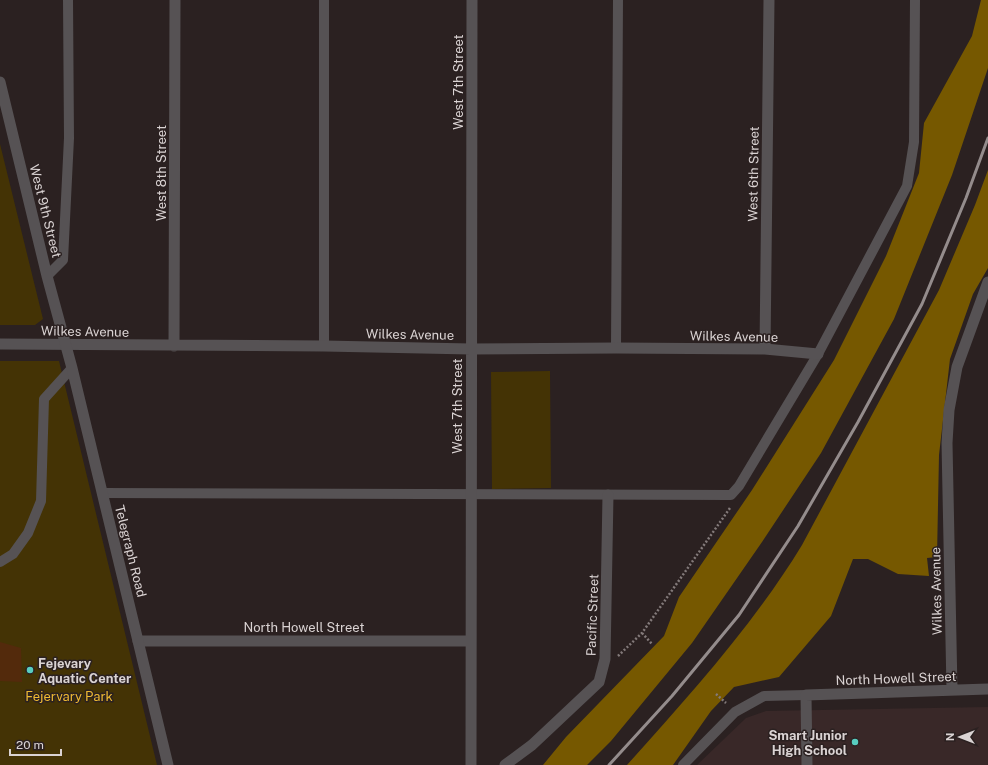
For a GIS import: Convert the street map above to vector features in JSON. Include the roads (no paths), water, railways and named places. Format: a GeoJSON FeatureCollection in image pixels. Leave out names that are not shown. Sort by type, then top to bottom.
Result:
{"type":"FeatureCollection","features":[{"type":"Feature","properties":{"kind":"street","name":"West 8th Street"},"geometry":{"type":"LineString","coordinates":[[174,346],[175,0]]}},
{"type":"Feature","properties":{"kind":"street","name":"West 7th Street"},"geometry":{"type":"LineString","coordinates":[[471,765],[472,0]]}},
{"type":"Feature","properties":{"kind":"street","name":"West 6th Street"},"geometry":{"type":"LineString","coordinates":[[765,349],[769,0]]}},
{"type":"Feature","properties":{"kind":"street","name":"West 9th Street"},"geometry":{"type":"LineString","coordinates":[[0,82],[47,276],[66,345]]}},
{"type":"Feature","properties":{"kind":"street","name":"Wilkes Avenue"},"geometry":{"type":"LineString","coordinates":[[952,690],[947,443],[948,410],[957,367],[988,282]]}},
{"type":"Feature","properties":{"kind":"street","name":"Wilkes Avenue"},"geometry":{"type":"LineString","coordinates":[[0,344],[324,346],[471,349],[765,349],[818,354]]}},
{"type":"Feature","properties":{"kind":"street","name":"Telegraph Road"},"geometry":{"type":"LineString","coordinates":[[66,345],[168,765]]}},
{"type":"Feature","properties":{"kind":"street","name":"Pacific Street"},"geometry":{"type":"LineString","coordinates":[[505,765],[532,745],[599,682],[605,659],[608,495]]}},
{"type":"Feature","properties":{"kind":"street","name":"North Howell Street"},"geometry":{"type":"LineString","coordinates":[[138,641],[470,641]]}},
{"type":"Feature","properties":{"kind":"street","name":"North Howell Street"},"geometry":{"type":"LineString","coordinates":[[806,695],[988,688]]}},
{"type":"Feature","properties":{"kind":"street"},"geometry":{"type":"LineString","coordinates":[[806,695],[807,765]]}},
{"type":"Feature","properties":{"kind":"lane"},"geometry":{"type":"LineString","coordinates":[[47,276],[63,260],[69,138],[68,0]]}},
{"type":"Feature","properties":{"kind":"lane"},"geometry":{"type":"LineString","coordinates":[[324,0],[324,346]]}},
{"type":"Feature","properties":{"kind":"lane"},"geometry":{"type":"LineString","coordinates":[[616,348],[618,0]]}},
{"type":"Feature","properties":{"kind":"lane"},"geometry":{"type":"LineString","coordinates":[[102,493],[731,495],[739,486],[818,354],[908,186],[914,142],[915,0]]}},
{"type":"Feature","properties":{"kind":"lane"},"geometry":{"type":"LineString","coordinates":[[0,562],[13,554],[28,533],[41,501],[44,399],[72,368]]}},
{"type":"Feature","properties":{"kind":"lane"},"geometry":{"type":"LineString","coordinates":[[683,765],[735,712],[764,696],[806,695]]}},
{"type":"Feature","properties":{"kind":"railway"},"geometry":{"type":"LineString","coordinates":[[609,765],[672,696],[739,615],[798,526],[858,422],[922,304],[966,198],[988,138]]}},
{"type":"Feature","properties":{"kind":"place","name":"Fejevary Aquatic Center"},"geometry":{"type":"Point","coordinates":[30,670]}},
{"type":"Feature","properties":{"kind":"place","name":"Smart Junior High School"},"geometry":{"type":"Point","coordinates":[855,742]}},
{"type":"Feature","properties":{"kind":"park label","name":"Fejervary Park"},"geometry":{"type":"Point","coordinates":[69,696]}}]}
